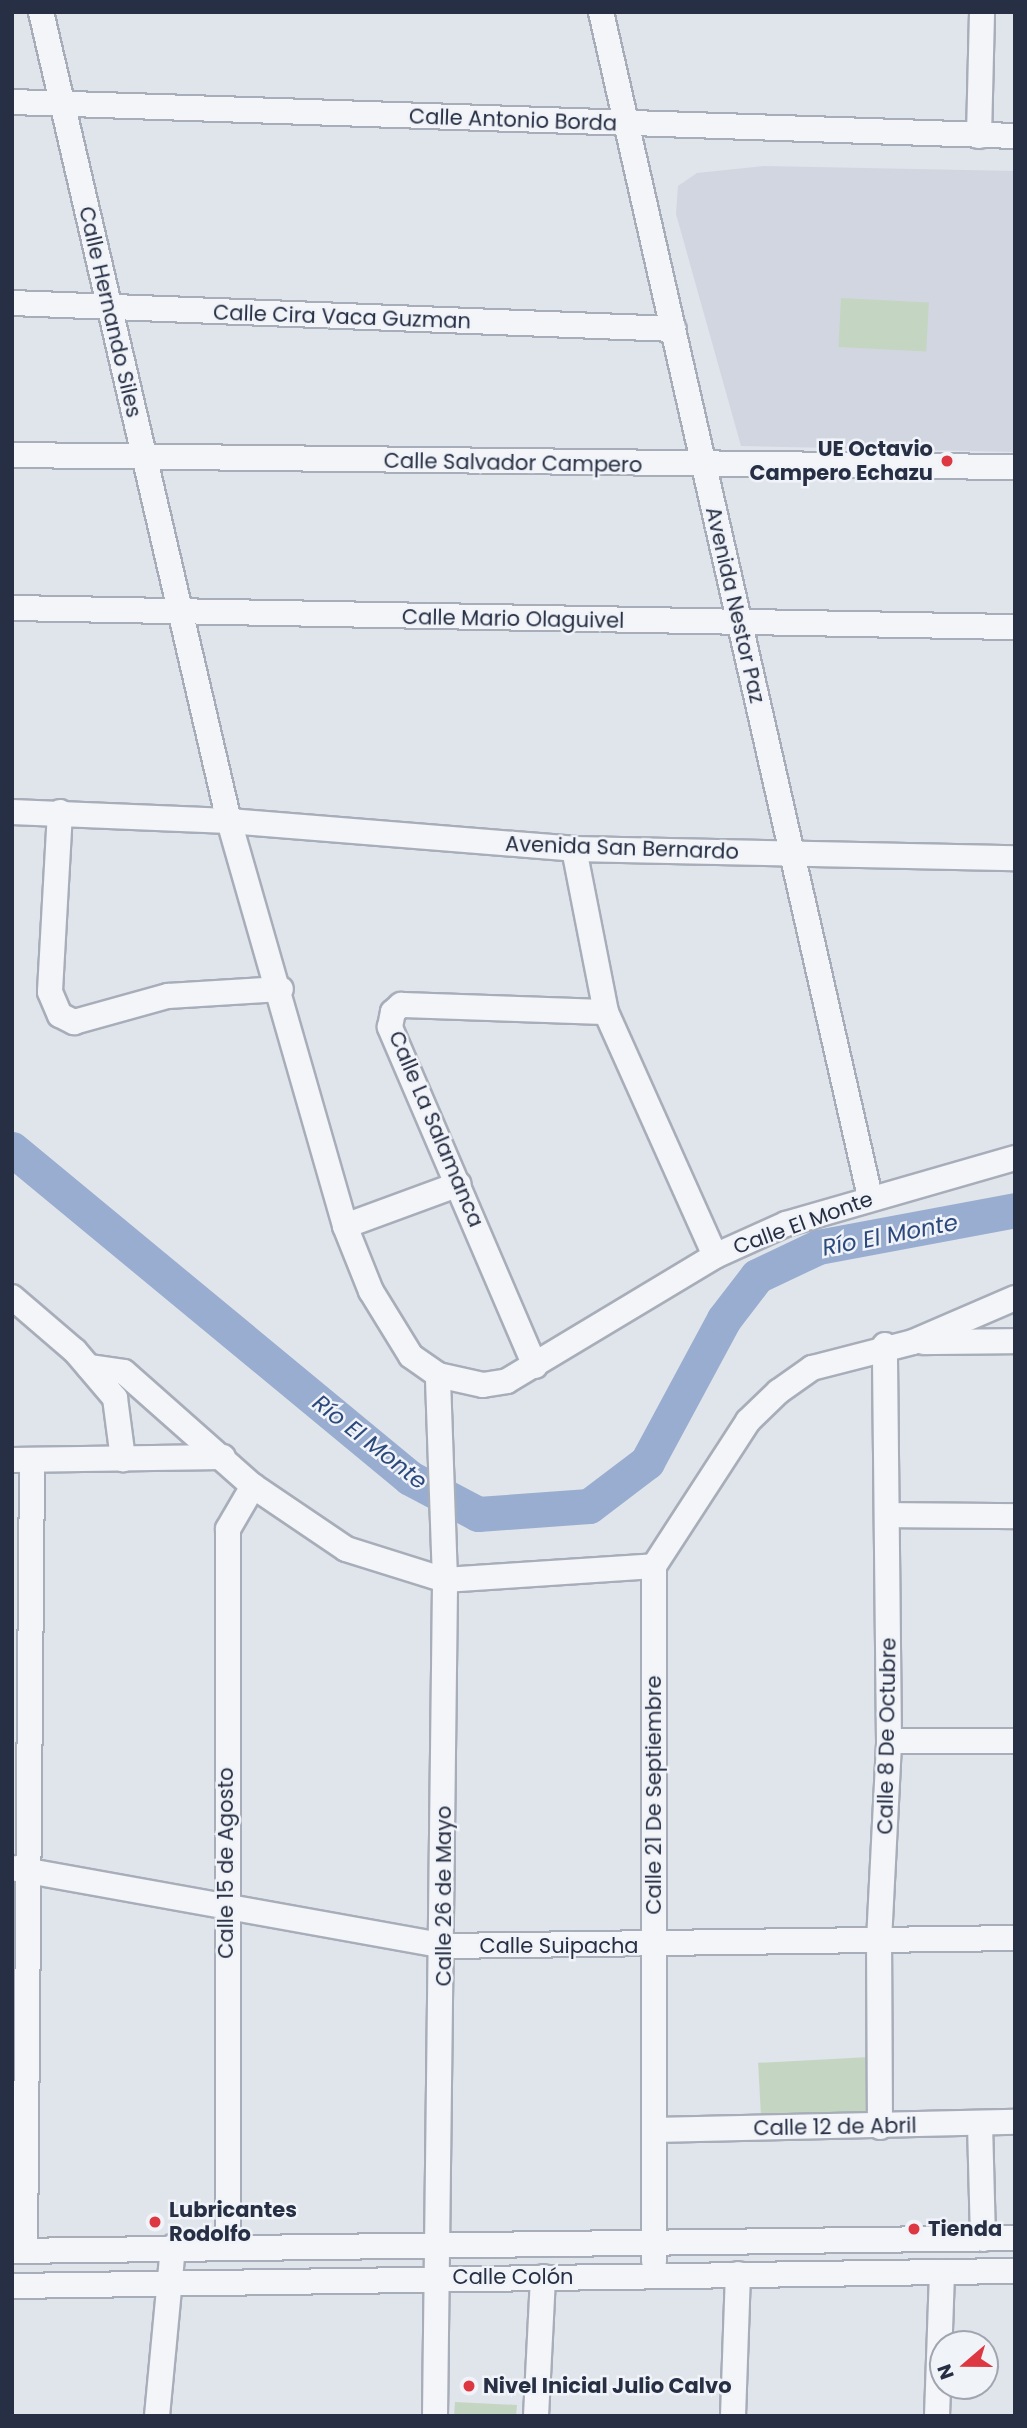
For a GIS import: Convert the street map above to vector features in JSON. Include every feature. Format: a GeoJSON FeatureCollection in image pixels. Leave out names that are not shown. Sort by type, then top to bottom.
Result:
{"type":"FeatureCollection","features":[{"type":"Feature","properties":{"kind":"street","name":"Calle Hernando Siles"},"geometry":{"type":"LineString","coordinates":[[41,12],[180,611]]}},
{"type":"Feature","properties":{"kind":"street","name":"Avenida Nestor Paz"},"geometry":{"type":"LineString","coordinates":[[601,12],[630,124],[737,624],[794,854],[870,1197]]}},
{"type":"Feature","properties":{"kind":"street"},"geometry":{"type":"LineString","coordinates":[[979,136],[982,12]]}},
{"type":"Feature","properties":{"kind":"street","name":"Calle Antonio Borda"},"geometry":{"type":"LineString","coordinates":[[12,102],[1015,136]]}},
{"type":"Feature","properties":{"kind":"street","name":"Calle Cira Vaca Guzman"},"geometry":{"type":"LineString","coordinates":[[12,303],[673,329]]}},
{"type":"Feature","properties":{"kind":"street","name":"Calle Salvador Campero"},"geometry":{"type":"LineString","coordinates":[[12,455],[144,459],[1015,467]]}},
{"type":"Feature","properties":{"kind":"street","name":"Calle Mario Olaguivel"},"geometry":{"type":"LineString","coordinates":[[12,608],[737,624],[1015,627]]}},
{"type":"Feature","properties":{"kind":"street"},"geometry":{"type":"LineString","coordinates":[[180,611],[229,821],[281,989],[345,1226],[389,1324],[411,1356],[438,1375],[483,1385],[507,1381],[535,1366]]}},
{"type":"Feature","properties":{"kind":"street","name":"Avenida San Bernardo"},"geometry":{"type":"LineString","coordinates":[[12,812],[229,821],[575,849],[1015,858]]}},
{"type":"Feature","properties":{"kind":"street"},"geometry":{"type":"LineString","coordinates":[[60,813],[50,992],[60,1015],[74,1022],[168,996],[281,989]]}},
{"type":"Feature","properties":{"kind":"street"},"geometry":{"type":"LineString","coordinates":[[575,849],[606,1012],[715,1256]]}},
{"type":"Feature","properties":{"kind":"street","name":"Calle La Salamanca"},"geometry":{"type":"LineString","coordinates":[[535,1366],[390,1027],[393,1012],[401,1005],[606,1012]]}},
{"type":"Feature","properties":{"kind":"street","name":"Calle El Monte"},"geometry":{"type":"LineString","coordinates":[[535,1366],[715,1256],[870,1197],[1015,1158]]}},
{"type":"Feature","properties":{"kind":"street"},"geometry":{"type":"LineString","coordinates":[[345,1226],[459,1184]]}},
{"type":"Feature","properties":{"kind":"street"},"geometry":{"type":"LineString","coordinates":[[12,1297],[89,1367],[115,1398],[124,1458]]}},
{"type":"Feature","properties":{"kind":"street"},"geometry":{"type":"LineString","coordinates":[[913,1342],[1015,1298]]}},
{"type":"Feature","properties":{"kind":"street"},"geometry":{"type":"LineString","coordinates":[[89,1367],[124,1372],[253,1486],[346,1549],[445,1580],[654,1566],[748,1422],[778,1392],[812,1368],[885,1345],[913,1342],[1015,1341]]}},
{"type":"Feature","properties":{"kind":"street","name":"Calle 8 De Octubre"},"geometry":{"type":"LineString","coordinates":[[880,2127],[879,1941],[890,1741],[885,1345]]}},
{"type":"Feature","properties":{"kind":"street","name":"Calle 26 de Mayo"},"geometry":{"type":"LineString","coordinates":[[435,2416],[442,2277],[444,1946],[445,1580],[441,1534],[438,1375]]}},
{"type":"Feature","properties":{"kind":"street"},"geometry":{"type":"LineString","coordinates":[[18,2251],[22,1460],[223,1457]]}},
{"type":"Feature","properties":{"kind":"street","name":"Calle 15 de Agosto"},"geometry":{"type":"LineString","coordinates":[[228,2247],[226,1908],[229,1529],[253,1486]]}},
{"type":"Feature","properties":{"kind":"street"},"geometry":{"type":"LineString","coordinates":[[889,1515],[1015,1516]]}},
{"type":"Feature","properties":{"kind":"street","name":"Calle 21 De Septiembre"},"geometry":{"type":"LineString","coordinates":[[654,1566],[654,2276]]}},
{"type":"Feature","properties":{"kind":"street"},"geometry":{"type":"LineString","coordinates":[[890,1741],[1015,1741]]}},
{"type":"Feature","properties":{"kind":"street","name":"Calle Suipacha"},"geometry":{"type":"LineString","coordinates":[[19,1869],[444,1946],[653,1946],[1015,1938]]}},
{"type":"Feature","properties":{"kind":"street","name":"Calle 12 de Abril"},"geometry":{"type":"LineString","coordinates":[[655,2130],[1015,2122]]}},
{"type":"Feature","properties":{"kind":"street"},"geometry":{"type":"LineString","coordinates":[[980,2124],[983,2239]]}},
{"type":"Feature","properties":{"kind":"street","name":"Calle Colón"},"geometry":{"type":"LineString","coordinates":[[18,2251],[1015,2238]]}},
{"type":"Feature","properties":{"kind":"street"},"geometry":{"type":"LineString","coordinates":[[157,2416],[173,2247]]}},
{"type":"Feature","properties":{"kind":"street","name":"Calle Colón"},"geometry":{"type":"LineString","coordinates":[[12,2286],[171,2285],[442,2277],[1015,2271]]}},
{"type":"Feature","properties":{"kind":"street"},"geometry":{"type":"LineString","coordinates":[[937,2416],[942,2273]]}},
{"type":"Feature","properties":{"kind":"street"},"geometry":{"type":"LineString","coordinates":[[733,2416],[738,2274]]}},
{"type":"Feature","properties":{"kind":"street"},"geometry":{"type":"LineString","coordinates":[[536,2416],[542,2277]]}},
{"type":"Feature","properties":{"kind":"shaded area"},"geometry":{"type":"Polygon","coordinates":[[[764,166],[1015,171],[1015,452],[741,446],[676,214],[678,186],[697,173],[764,166]]]}},
{"type":"Feature","properties":{"kind":"green space"},"geometry":{"type":"Polygon","coordinates":[[[841,298],[929,303],[926,352],[838,347],[841,298]]]}},
{"type":"Feature","properties":{"kind":"green space"},"geometry":{"type":"Polygon","coordinates":[[[870,2057],[873,2117],[761,2123],[758,2063],[870,2057]]]}},
{"type":"Feature","properties":{"kind":"green space"},"geometry":{"type":"Polygon","coordinates":[[[455,2402],[517,2405],[516,2416],[454,2416],[455,2402]]]}},
{"type":"Feature","properties":{"kind":"waterway","name":"Río El Monte"},"geometry":{"type":"LineString","coordinates":[[12,1149],[410,1478],[478,1514],[589,1506],[647,1462],[724,1319],[757,1276],[818,1247],[1015,1210]]}},
{"type":"Feature","properties":{"kind":"place","name":"UE Octavio Campero Echazu"},"geometry":{"type":"Point","coordinates":[947,461]}},
{"type":"Feature","properties":{"kind":"place","name":"Lubricantes Rodolfo"},"geometry":{"type":"Point","coordinates":[155,2222]}},
{"type":"Feature","properties":{"kind":"place","name":"Tienda"},"geometry":{"type":"Point","coordinates":[914,2229]}},
{"type":"Feature","properties":{"kind":"place","name":"Nivel Inicial Julio Calvo"},"geometry":{"type":"Point","coordinates":[469,2386]}}]}
